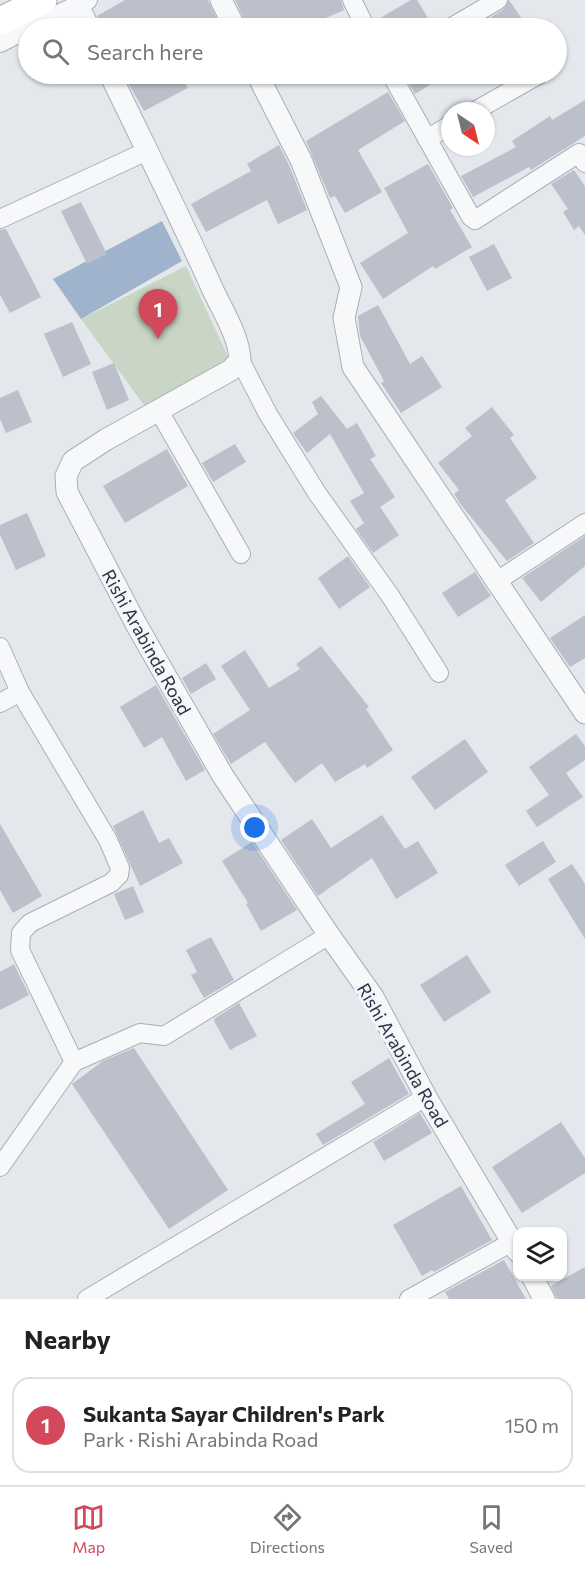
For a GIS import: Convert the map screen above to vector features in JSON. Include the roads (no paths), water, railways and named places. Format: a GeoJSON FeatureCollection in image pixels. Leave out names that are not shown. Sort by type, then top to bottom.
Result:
{"type":"FeatureCollection","features":[{"type":"Feature","properties":{"kind":"main road"},"geometry":{"type":"LineString","coordinates":[[0,21],[43,0]]}},
{"type":"Feature","properties":{"kind":"street"},"geometry":{"type":"LineString","coordinates":[[220,0],[230,18]]}},
{"type":"Feature","properties":{"kind":"street"},"geometry":{"type":"LineString","coordinates":[[352,0],[361,18]]}},
{"type":"Feature","properties":{"kind":"street"},"geometry":{"type":"LineString","coordinates":[[467,18],[498,0]]}},
{"type":"Feature","properties":{"kind":"street"},"geometry":{"type":"LineString","coordinates":[[51,18],[83,2],[87,18]]}},
{"type":"Feature","properties":{"kind":"street"},"geometry":{"type":"LineString","coordinates":[[0,43],[18,34]]}},
{"type":"Feature","properties":{"kind":"street"},"geometry":{"type":"LineString","coordinates":[[115,84],[236,339],[240,360],[268,414],[316,494],[391,597],[439,673]]}},
{"type":"Feature","properties":{"kind":"street"},"geometry":{"type":"LineString","coordinates":[[262,84],[301,160],[351,287],[344,318],[353,367],[585,713]]}},
{"type":"Feature","properties":{"kind":"street"},"geometry":{"type":"LineString","coordinates":[[397,84],[471,218],[475,220],[579,153],[585,163]]}},
{"type":"Feature","properties":{"kind":"street"},"geometry":{"type":"LineString","coordinates":[[491,102],[522,84]]}},
{"type":"Feature","properties":{"kind":"street"},"geometry":{"type":"LineString","coordinates":[[427,139],[441,130]]}},
{"type":"Feature","properties":{"kind":"street"},"geometry":{"type":"LineString","coordinates":[[0,219],[147,152]]}},
{"type":"Feature","properties":{"kind":"street","name":"Rishi Arabinda Road"},"geometry":{"type":"LineString","coordinates":[[240,360],[231,370],[107,439],[73,461],[66,476],[67,492],[136,624],[223,776],[373,997],[426,1097],[513,1244]]}},
{"type":"Feature","properties":{"kind":"street"},"geometry":{"type":"LineString","coordinates":[[159,411],[241,554]]}},
{"type":"Feature","properties":{"kind":"street"},"geometry":{"type":"LineString","coordinates":[[497,581],[585,523]]}},
{"type":"Feature","properties":{"kind":"street"},"geometry":{"type":"LineString","coordinates":[[0,647],[20,692],[108,840],[120,868],[119,875],[111,884],[30,923],[21,933],[20,950],[74,1062]]}},
{"type":"Feature","properties":{"kind":"street"},"geometry":{"type":"LineString","coordinates":[[0,703],[20,692]]}},
{"type":"Feature","properties":{"kind":"street"},"geometry":{"type":"LineString","coordinates":[[0,1167],[74,1062],[140,1034],[164,1036],[329,935]]}},
{"type":"Feature","properties":{"kind":"street"},"geometry":{"type":"LineString","coordinates":[[87,1299],[426,1097]]}},
{"type":"Feature","properties":{"kind":"street"},"geometry":{"type":"LineString","coordinates":[[409,1299],[513,1248]]}},
{"type":"Feature","properties":{"kind":"street"},"geometry":{"type":"LineString","coordinates":[[535,1281],[544,1299]]}},
{"type":"Feature","properties":{"kind":"water"},"geometry":{"type":"Polygon","coordinates":[[[162,221],[182,261],[81,319],[53,279],[162,221]]]}},
{"type":"Feature","properties":{"kind":"place","name":"Sukanta Sayar Children's Park"},"geometry":{"type":"Point","coordinates":[158,339]}}]}
